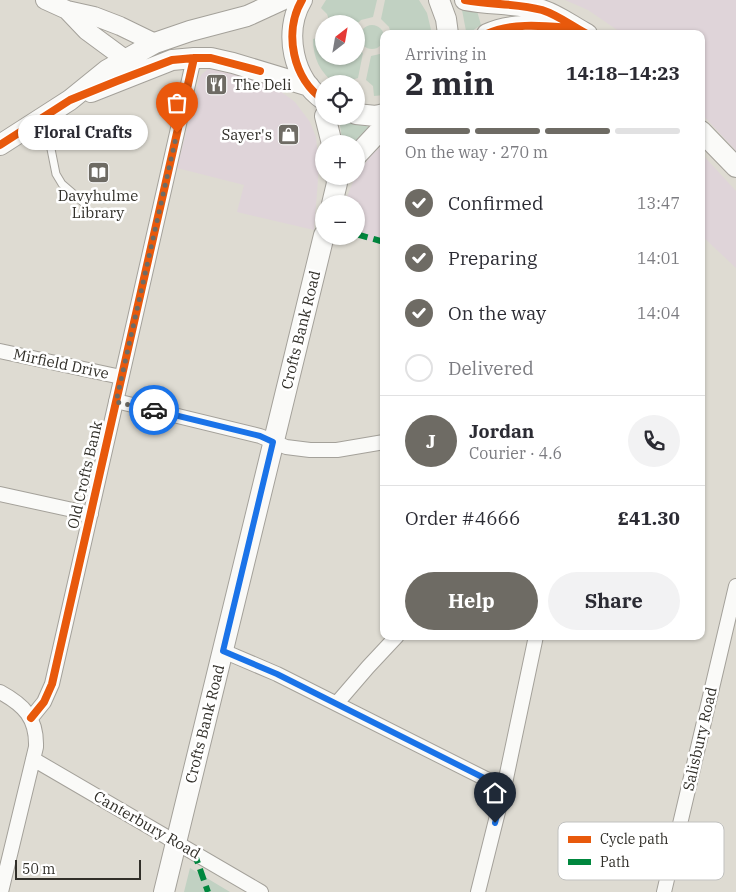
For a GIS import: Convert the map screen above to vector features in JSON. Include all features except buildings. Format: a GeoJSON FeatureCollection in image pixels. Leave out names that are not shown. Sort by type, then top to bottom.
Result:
{"type":"FeatureCollection","features":[{"type":"Feature","properties":{"kind":"main road"},"geometry":{"type":"LineString","coordinates":[[0,145],[70,100],[106,70],[155,43],[190,31],[247,16],[282,0]]}},
{"type":"Feature","properties":{"kind":"main road"},"geometry":{"type":"LineString","coordinates":[[302,0],[294,19],[292,42],[297,66],[315,93]]}},
{"type":"Feature","properties":{"kind":"main road"},"geometry":{"type":"LineString","coordinates":[[439,0],[446,19],[447,30]]}},
{"type":"Feature","properties":{"kind":"main road"},"geometry":{"type":"LineString","coordinates":[[465,0],[484,4],[543,10],[579,30]]}},
{"type":"Feature","properties":{"kind":"main road"},"geometry":{"type":"LineString","coordinates":[[500,30],[509,27],[546,26],[574,30]]}},
{"type":"Feature","properties":{"kind":"main road"},"geometry":{"type":"LineString","coordinates":[[70,100],[172,60],[194,58],[211,58],[233,63],[315,97]]}},
{"type":"Feature","properties":{"kind":"main road"},"geometry":{"type":"LineString","coordinates":[[125,59],[146,70]]}},
{"type":"Feature","properties":{"kind":"main road"},"geometry":{"type":"LineString","coordinates":[[365,115],[380,115]]}},
{"type":"Feature","properties":{"kind":"main road"},"geometry":{"type":"LineString","coordinates":[[365,146],[380,130]]}},
{"type":"Feature","properties":{"kind":"main road"},"geometry":{"type":"LineString","coordinates":[[705,135],[736,167]]}},
{"type":"Feature","properties":{"kind":"main road","name":"Crofts Bank Road"},"geometry":{"type":"LineString","coordinates":[[164,892],[322,245]]}},
{"type":"Feature","properties":{"kind":"street"},"geometry":{"type":"LineString","coordinates":[[45,0],[67,10],[94,16],[120,26],[155,43]]}},
{"type":"Feature","properties":{"kind":"street"},"geometry":{"type":"LineString","coordinates":[[67,10],[87,31],[125,59]]}},
{"type":"Feature","properties":{"kind":"street","name":"Old Crofts Bank"},"geometry":{"type":"LineString","coordinates":[[31,718],[44,702],[52,684],[194,58]]}},
{"type":"Feature","properties":{"kind":"street","name":"Mirfield Drive"},"geometry":{"type":"LineString","coordinates":[[0,351],[121,377]]}},
{"type":"Feature","properties":{"kind":"street"},"geometry":{"type":"LineString","coordinates":[[116,402],[260,436],[286,447],[310,450],[337,450],[380,443]]}},
{"type":"Feature","properties":{"kind":"street"},"geometry":{"type":"LineString","coordinates":[[0,494],[91,514]]}},
{"type":"Feature","properties":{"kind":"street","name":"Salisbury Road"},"geometry":{"type":"LineString","coordinates":[[680,822],[736,586]]}},
{"type":"Feature","properties":{"kind":"street"},"geometry":{"type":"LineString","coordinates":[[337,703],[394,640]]}},
{"type":"Feature","properties":{"kind":"street"},"geometry":{"type":"LineString","coordinates":[[478,892],[504,788],[535,640]]}},
{"type":"Feature","properties":{"kind":"street"},"geometry":{"type":"LineString","coordinates":[[223,651],[337,703],[504,788]]}},
{"type":"Feature","properties":{"kind":"street"},"geometry":{"type":"LineString","coordinates":[[0,692],[20,705],[31,718],[36,736],[33,759],[1,892]]}},
{"type":"Feature","properties":{"kind":"street","name":"Canterbury Road"},"geometry":{"type":"LineString","coordinates":[[33,759],[261,892]]}},
{"type":"Feature","properties":{"kind":"lane"},"geometry":{"type":"LineString","coordinates":[[35,123],[50,149],[56,174],[62,184],[84,203]]}},
{"type":"Feature","properties":{"kind":"shaded area"},"geometry":{"type":"Polygon","coordinates":[[[565,0],[736,0],[736,151],[705,117],[705,30],[617,30],[588,10],[565,0]]]}},
{"type":"Feature","properties":{"kind":"shaded area"},"geometry":{"type":"Polygon","coordinates":[[[208,69],[215,69],[240,74],[276,88],[295,102],[310,122],[315,135],[315,185],[318,185],[317,195],[315,195],[314,230],[237,212],[244,185],[177,168],[199,79],[208,69]]]}},
{"type":"Feature","properties":{"kind":"shaded area"},"geometry":{"type":"Polygon","coordinates":[[[380,147],[380,244],[365,239],[365,195],[348,195],[352,185],[365,185],[365,163],[380,147]]]}},
{"type":"Feature","properties":{"kind":"shaded area"},"geometry":{"type":"Polygon","coordinates":[[[705,157],[736,191],[736,268],[705,239],[705,157]]]}},
{"type":"Feature","properties":{"kind":"green space"},"geometry":{"type":"Polygon","coordinates":[[[326,0],[377,0],[373,17],[365,19],[365,15],[327,15],[321,8],[326,0]]]}},
{"type":"Feature","properties":{"kind":"green space"},"geometry":{"type":"Polygon","coordinates":[[[385,0],[419,0],[427,13],[431,30],[390,30],[381,19],[385,0]]]}},
{"type":"Feature","properties":{"kind":"green space"},"geometry":{"type":"Polygon","coordinates":[[[462,10],[477,11],[481,25],[474,30],[466,30],[462,10]]]}},
{"type":"Feature","properties":{"kind":"green space"},"geometry":{"type":"Polygon","coordinates":[[[372,25],[381,30],[380,45],[372,49],[368,48],[365,46],[365,28],[372,25]]]}},
{"type":"Feature","properties":{"kind":"green space"},"geometry":{"type":"Polygon","coordinates":[[[315,38],[315,55],[314,52],[313,39],[315,38]]]}},
{"type":"Feature","properties":{"kind":"green space"},"geometry":{"type":"Polygon","coordinates":[[[380,54],[380,95],[374,96],[373,86],[366,80],[371,56],[380,54]]]}},
{"type":"Feature","properties":{"kind":"green space"},"geometry":{"type":"Polygon","coordinates":[[[319,65],[361,65],[359,75],[325,75],[319,65]]]}},
{"type":"Feature","properties":{"kind":"green space"},"geometry":{"type":"Polygon","coordinates":[[[340,125],[370,127],[361,135],[341,135],[340,125]]]}},
{"type":"Feature","properties":{"kind":"green space"},"geometry":{"type":"Polygon","coordinates":[[[190,868],[230,892],[184,892],[190,868]]]}},
{"type":"Feature","properties":{"kind":"marked path"},"geometry":{"type":"LineString","coordinates":[[365,237],[380,241]]}},
{"type":"Feature","properties":{"kind":"marked path"},"geometry":{"type":"LineString","coordinates":[[194,852],[208,892]]}},
{"type":"Feature","properties":{"kind":"cycle path"},"geometry":{"type":"LineString","coordinates":[[302,0],[296,13],[292,40],[298,68],[315,93]]}},
{"type":"Feature","properties":{"kind":"cycle path"},"geometry":{"type":"LineString","coordinates":[[465,0],[523,6],[542,10],[580,30]]}},
{"type":"Feature","properties":{"kind":"cycle path"},"geometry":{"type":"LineString","coordinates":[[497,30],[518,26],[573,28]]}},
{"type":"Feature","properties":{"kind":"cycle path"},"geometry":{"type":"LineString","coordinates":[[31,718],[44,702],[52,684],[194,58]]}},
{"type":"Feature","properties":{"kind":"cycle path"},"geometry":{"type":"LineString","coordinates":[[0,145],[70,100],[172,60],[211,58],[260,71]]}},
{"type":"Feature","properties":{"kind":"way so far"},"geometry":{"type":"LineString","coordinates":[[154,410],[116,402],[177,133]]}},
{"type":"Feature","properties":{"kind":"place","name":"The Deli"},"geometry":{"type":"Point","coordinates":[217,85]}},
{"type":"Feature","properties":{"kind":"place","name":"Floral Crafts"},"geometry":{"type":"Point","coordinates":[177,133]}},
{"type":"Feature","properties":{"kind":"place","name":"Sayer's"},"geometry":{"type":"Point","coordinates":[288,135]}},
{"type":"Feature","properties":{"kind":"place","name":"Davyhulme Library"},"geometry":{"type":"Point","coordinates":[98,173]}},
{"type":"Feature","properties":{"kind":"route"},"geometry":{"type":"LineString","coordinates":[[154,410],[260,436],[273,442],[223,651],[277,674],[504,788],[495,823]]}}]}
